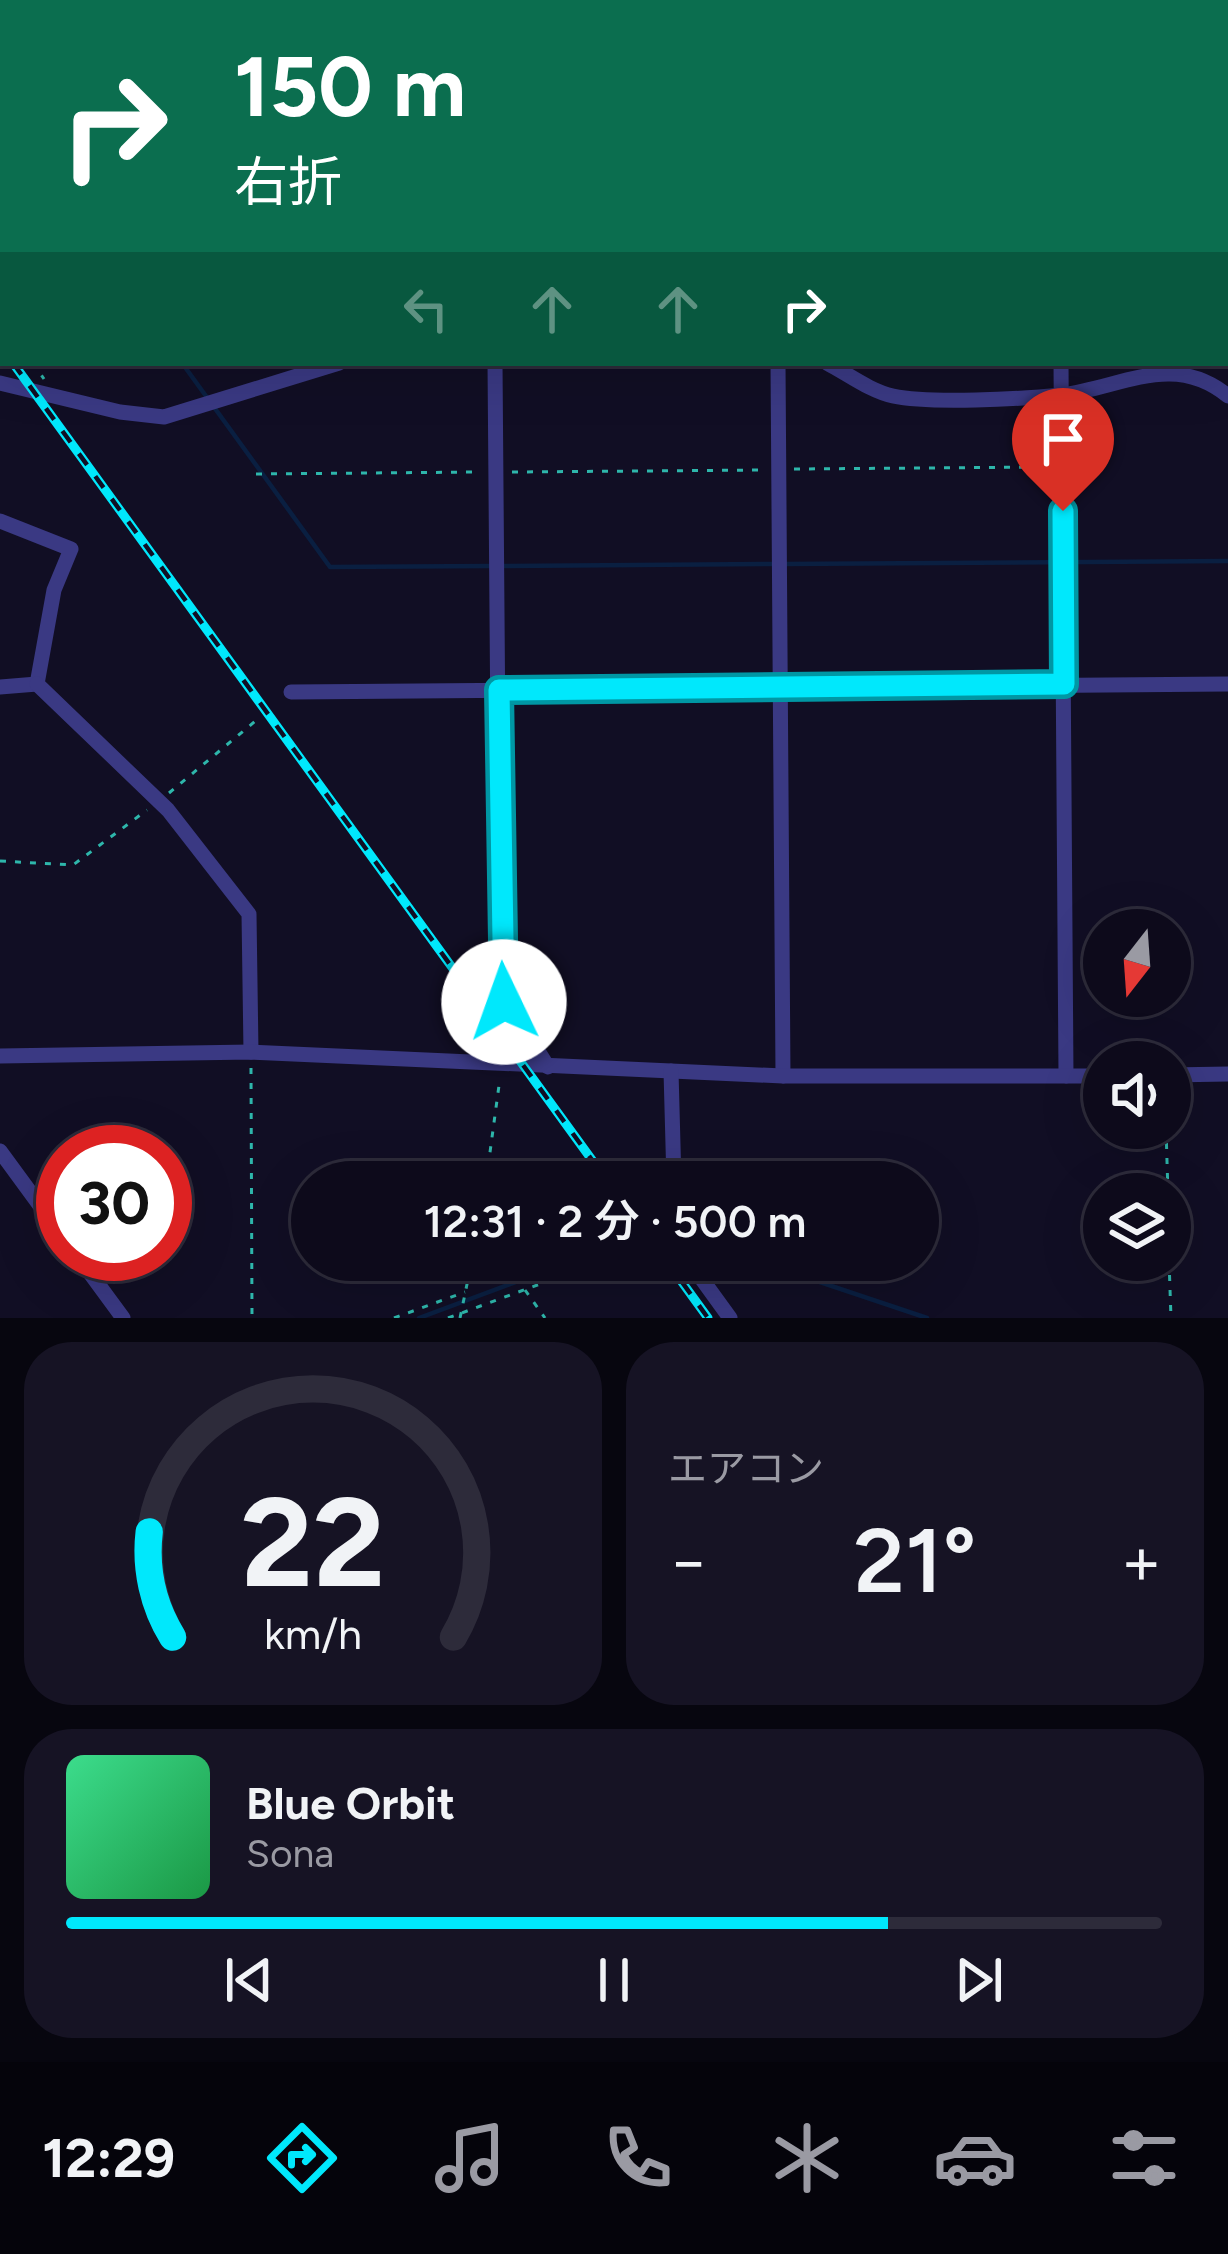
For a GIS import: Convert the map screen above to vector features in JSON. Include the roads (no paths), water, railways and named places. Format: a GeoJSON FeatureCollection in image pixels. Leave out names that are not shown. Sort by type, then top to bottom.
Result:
{"type":"FeatureCollection","features":[{"type":"Feature","properties":{"kind":"street"},"geometry":{"type":"LineString","coordinates":[[7,384],[164,417],[330,366]]}},
{"type":"Feature","properties":{"kind":"street"},"geometry":{"type":"LineString","coordinates":[[495,366],[500,990],[548,1067]]}},
{"type":"Feature","properties":{"kind":"street"},"geometry":{"type":"LineString","coordinates":[[778,366],[783,1076]]}},
{"type":"Feature","properties":{"kind":"street"},"geometry":{"type":"LineString","coordinates":[[833,366],[894,396],[1062,394],[1175,371],[1207,381],[1228,396]]}},
{"type":"Feature","properties":{"kind":"street"},"geometry":{"type":"LineString","coordinates":[[1061,366],[1066,1076]]}},
{"type":"Feature","properties":{"kind":"street"},"geometry":{"type":"LineString","coordinates":[[0,521],[70,549],[54,590],[37,684]]}},
{"type":"Feature","properties":{"kind":"street"},"geometry":{"type":"LineString","coordinates":[[0,687],[37,684],[159,801],[249,914],[251,1052]]}},
{"type":"Feature","properties":{"kind":"street"},"geometry":{"type":"LineString","coordinates":[[291,692],[1228,684]]}},
{"type":"Feature","properties":{"kind":"street"},"geometry":{"type":"LineString","coordinates":[[0,1056],[251,1052],[783,1076],[1083,1076]]}},
{"type":"Feature","properties":{"kind":"street"},"geometry":{"type":"LineString","coordinates":[[671,1071],[673,1161]]}},
{"type":"Feature","properties":{"kind":"street"},"geometry":{"type":"LineString","coordinates":[[1191,1075],[1228,1074]]}},
{"type":"Feature","properties":{"kind":"street"},"geometry":{"type":"LineString","coordinates":[[2,1163],[36,1204]]}},
{"type":"Feature","properties":{"kind":"street"},"geometry":{"type":"LineString","coordinates":[[96,1281],[123,1318]]}},
{"type":"Feature","properties":{"kind":"street"},"geometry":{"type":"LineString","coordinates":[[703,1281],[730,1318]]}},
{"type":"Feature","properties":{"kind":"waterway"},"geometry":{"type":"LineString","coordinates":[[184,366],[330,567],[490,566]]}},
{"type":"Feature","properties":{"kind":"waterway"},"geometry":{"type":"LineString","coordinates":[[784,564],[1228,561]]}},
{"type":"Feature","properties":{"kind":"waterway"},"geometry":{"type":"LineString","coordinates":[[502,566],[772,564]]}},
{"type":"Feature","properties":{"kind":"waterway"},"geometry":{"type":"LineString","coordinates":[[419,1318],[519,1281]]}},
{"type":"Feature","properties":{"kind":"waterway"},"geometry":{"type":"LineString","coordinates":[[817,1281],[927,1318]]}},
{"type":"Feature","properties":{"kind":"railway"},"geometry":{"type":"LineString","coordinates":[[15,366],[593,1161]]}},
{"type":"Feature","properties":{"kind":"railway"},"geometry":{"type":"LineString","coordinates":[[681,1281],[708,1318]]}}]}
